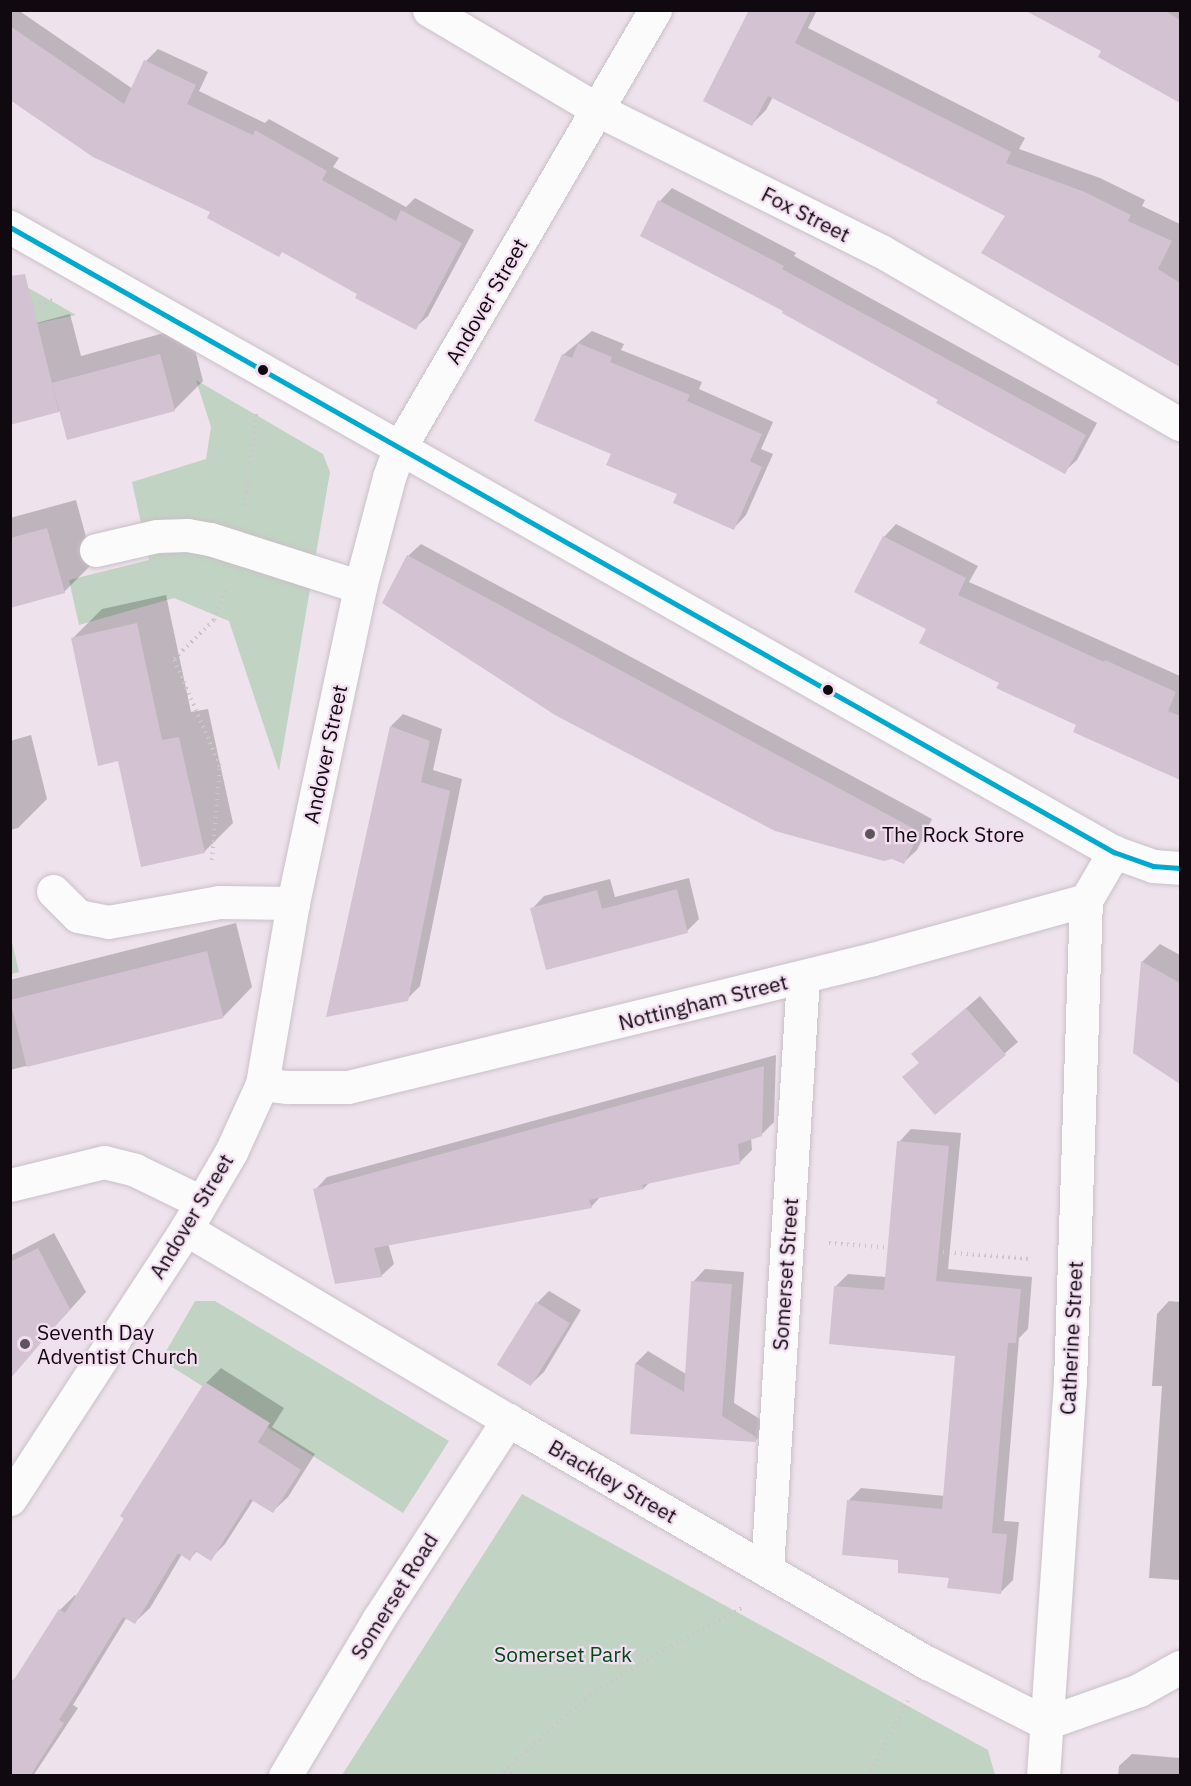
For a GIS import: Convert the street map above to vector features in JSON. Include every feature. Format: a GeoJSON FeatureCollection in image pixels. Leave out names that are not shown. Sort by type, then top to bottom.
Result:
{"type":"FeatureCollection","features":[{"type":"Feature","properties":{"kind":"street","name":"Fox Street"},"geometry":{"type":"LineString","coordinates":[[429,10],[598,110],[881,251],[1180,424]]}},
{"type":"Feature","properties":{"kind":"street","name":"Andover Street"},"geometry":{"type":"LineString","coordinates":[[10,1499],[194,1216],[231,1152],[262,1084],[292,903],[360,587],[389,477],[400,447],[655,10]]}},
{"type":"Feature","properties":{"kind":"street"},"geometry":{"type":"LineString","coordinates":[[10,227],[1114,852],[1167,867]]}},
{"type":"Feature","properties":{"kind":"street"},"geometry":{"type":"LineString","coordinates":[[96,550],[157,536],[187,535],[240,549],[360,587]]}},
{"type":"Feature","properties":{"kind":"street"},"geometry":{"type":"LineString","coordinates":[[1086,900],[1114,852]]}},
{"type":"Feature","properties":{"kind":"street"},"geometry":{"type":"LineString","coordinates":[[53,891],[78,916],[108,922],[208,904],[292,903]]}},
{"type":"Feature","properties":{"kind":"street","name":"Nottingham Street"},"geometry":{"type":"LineString","coordinates":[[262,1084],[348,1088],[803,977],[1086,900]]}},
{"type":"Feature","properties":{"kind":"street","name":"Catherine Street"},"geometry":{"type":"LineString","coordinates":[[1043,1776],[1070,1381],[1086,900]]}},
{"type":"Feature","properties":{"kind":"street","name":"Somerset Street"},"geometry":{"type":"LineString","coordinates":[[766,1570],[803,977]]}},
{"type":"Feature","properties":{"kind":"street"},"geometry":{"type":"LineString","coordinates":[[10,1185],[104,1162],[135,1170],[194,1216]]}},
{"type":"Feature","properties":{"kind":"street","name":"Brackley Street"},"geometry":{"type":"LineString","coordinates":[[194,1216],[508,1420],[928,1663],[1046,1723]]}},
{"type":"Feature","properties":{"kind":"street","name":"Somerset Road"},"geometry":{"type":"LineString","coordinates":[[285,1776],[378,1620],[508,1420]]}},
{"type":"Feature","properties":{"kind":"street"},"geometry":{"type":"LineString","coordinates":[[1046,1723],[1139,1690],[1180,1667]]}},
{"type":"Feature","properties":{"kind":"path"},"geometry":{"type":"LineString","coordinates":[[208,904],[220,766],[174,659],[213,620],[240,549],[262,369]]}},
{"type":"Feature","properties":{"kind":"path"},"geometry":{"type":"LineString","coordinates":[[787,1240],[1075,1262]]}},
{"type":"Feature","properties":{"kind":"path"},"geometry":{"type":"LineString","coordinates":[[499,1776],[590,1694],[666,1648],[747,1606],[806,1593]]}},
{"type":"Feature","properties":{"kind":"path"},"geometry":{"type":"LineString","coordinates":[[868,1776],[928,1663]]}},
{"type":"Feature","properties":{"kind":"path"},"geometry":{"type":"LineString","coordinates":[[504,1770],[519,1776]]}},
{"type":"Feature","properties":{"kind":"green space"},"geometry":{"type":"Polygon","coordinates":[[[11,278],[76,315],[11,329],[11,278]]]}},
{"type":"Feature","properties":{"kind":"green space"},"geometry":{"type":"Polygon","coordinates":[[[196,380],[323,454],[330,472],[279,771],[229,621],[174,598],[79,625],[69,580],[149,560],[132,482],[206,459],[211,427],[196,380]]]}},
{"type":"Feature","properties":{"kind":"green space"},"geometry":{"type":"Polygon","coordinates":[[[11,938],[19,972],[10,974],[11,938]]]}},
{"type":"Feature","properties":{"kind":"green space"},"geometry":{"type":"Polygon","coordinates":[[[195,1301],[215,1301],[449,1441],[403,1513],[161,1360],[195,1301]]]}},
{"type":"Feature","properties":{"kind":"green space","name":"Somerset Park"},"geometry":{"type":"Polygon","coordinates":[[[522,1494],[988,1750],[995,1775],[342,1775],[522,1494]]]}},
{"type":"Feature","properties":{"kind":"building"},"geometry":{"type":"Polygon","coordinates":[[[749,10],[811,10],[795,43],[1011,152],[1006,163],[1085,192],[1131,215],[1128,221],[1172,241],[1158,269],[1180,283],[1180,367],[981,253],[1005,216],[768,96],[752,126],[703,101],[749,10]]]}},
{"type":"Feature","properties":{"kind":"building"},"geometry":{"type":"Polygon","coordinates":[[[1024,10],[1164,10],[1180,20],[1180,103],[1098,57],[1101,51],[1024,10]]]}},
{"type":"Feature","properties":{"kind":"building"},"geometry":{"type":"Polygon","coordinates":[[[10,26],[124,104],[144,60],[196,85],[187,104],[253,135],[255,130],[327,171],[322,180],[396,221],[401,210],[462,243],[416,330],[355,298],[357,294],[282,252],[279,257],[207,218],[210,212],[93,157],[10,100],[10,26]]]}},
{"type":"Feature","properties":{"kind":"building"},"geometry":{"type":"Polygon","coordinates":[[[658,200],[784,266],[782,269],[1086,435],[1065,474],[936,403],[938,400],[782,313],[783,311],[640,236],[658,200]]]}},
{"type":"Feature","properties":{"kind":"building"},"geometry":{"type":"Polygon","coordinates":[[[25,274],[59,412],[10,425],[10,276],[25,274]]]}},
{"type":"Feature","properties":{"kind":"building"},"geometry":{"type":"Polygon","coordinates":[[[578,343],[612,357],[610,362],[690,395],[687,401],[762,434],[750,461],[762,467],[734,530],[673,503],[677,494],[606,465],[611,454],[534,421],[562,354],[572,358],[578,343]]]}},
{"type":"Feature","properties":{"kind":"building"},"geometry":{"type":"Polygon","coordinates":[[[160,354],[175,411],[67,440],[52,383],[160,354]]]}},
{"type":"Feature","properties":{"kind":"building"},"geometry":{"type":"Polygon","coordinates":[[[47,528],[65,593],[10,608],[10,538],[47,528]]]}},
{"type":"Feature","properties":{"kind":"building"},"geometry":{"type":"Polygon","coordinates":[[[883,536],[966,578],[958,595],[1104,662],[1105,660],[1176,692],[1168,711],[1180,716],[1180,780],[1073,732],[1076,725],[996,688],[999,683],[919,643],[926,629],[854,592],[883,536]]]}},
{"type":"Feature","properties":{"kind":"building"},"geometry":{"type":"Polygon","coordinates":[[[407,555],[920,832],[904,864],[892,859],[884,861],[775,831],[555,715],[382,603],[407,555]]]}},
{"type":"Feature","properties":{"kind":"building"},"geometry":{"type":"Polygon","coordinates":[[[137,623],[162,740],[179,737],[205,853],[141,867],[118,761],[98,766],[71,638],[137,623]]]}},
{"type":"Feature","properties":{"kind":"building"},"geometry":{"type":"Polygon","coordinates":[[[390,726],[430,741],[421,782],[450,791],[408,1001],[326,1017],[390,726]]]}},
{"type":"Feature","properties":{"kind":"building"},"geometry":{"type":"Polygon","coordinates":[[[677,889],[688,933],[546,970],[530,908],[597,890],[602,909],[677,889]]]}},
{"type":"Feature","properties":{"kind":"building"},"geometry":{"type":"Polygon","coordinates":[[[207,951],[224,1018],[27,1067],[10,1000],[207,951]]]}},
{"type":"Feature","properties":{"kind":"building"},"geometry":{"type":"Polygon","coordinates":[[[1141,961],[1180,983],[1180,1084],[1133,1053],[1141,961]]]}},
{"type":"Feature","properties":{"kind":"building"},"geometry":{"type":"Polygon","coordinates":[[[966,1008],[1006,1055],[935,1115],[902,1077],[919,1063],[911,1054],[966,1008]]]}},
{"type":"Feature","properties":{"kind":"building"},"geometry":{"type":"Polygon","coordinates":[[[764,1066],[762,1136],[738,1144],[740,1164],[642,1185],[644,1189],[589,1200],[592,1208],[374,1248],[382,1277],[335,1284],[313,1189],[764,1066]]]}},
{"type":"Feature","properties":{"kind":"building"},"geometry":{"type":"Polygon","coordinates":[[[897,1141],[949,1146],[936,1281],[1021,1289],[1016,1343],[1008,1343],[992,1533],[1007,1534],[1001,1594],[947,1588],[949,1578],[898,1573],[898,1560],[842,1555],[847,1500],[942,1509],[955,1356],[829,1344],[834,1286],[884,1290],[897,1141]]]}},
{"type":"Feature","properties":{"kind":"building","name":"Seventh Day Adventist Church"},"geometry":{"type":"Polygon","coordinates":[[[38,1248],[70,1309],[10,1379],[10,1262],[38,1248]]]}},
{"type":"Feature","properties":{"kind":"building"},"geometry":{"type":"Polygon","coordinates":[[[691,1281],[732,1284],[722,1416],[756,1437],[756,1442],[630,1434],[635,1363],[684,1392],[691,1281]]]}},
{"type":"Feature","properties":{"kind":"building"},"geometry":{"type":"Polygon","coordinates":[[[536,1302],[570,1323],[531,1386],[497,1365],[536,1302]]]}},
{"type":"Feature","properties":{"kind":"building"},"geometry":{"type":"Polygon","coordinates":[[[205,1382],[270,1423],[258,1442],[301,1470],[273,1513],[250,1499],[211,1561],[195,1551],[190,1561],[178,1553],[135,1624],[123,1617],[59,1720],[64,1723],[30,1776],[10,1776],[10,1686],[59,1609],[65,1613],[124,1519],[120,1516],[205,1382]]]}},
{"type":"Feature","properties":{"kind":"transit line"},"geometry":{"type":"LineString","coordinates":[[10,227],[1114,852],[1153,866],[1180,868]]}},
{"type":"Feature","properties":{"kind":"place","name":"The Rock Store"},"geometry":{"type":"Point","coordinates":[870,834]}},
{"type":"Feature","properties":{"kind":"place","name":"Seventh Day Adventist Church"},"geometry":{"type":"Point","coordinates":[25,1344]}}]}
